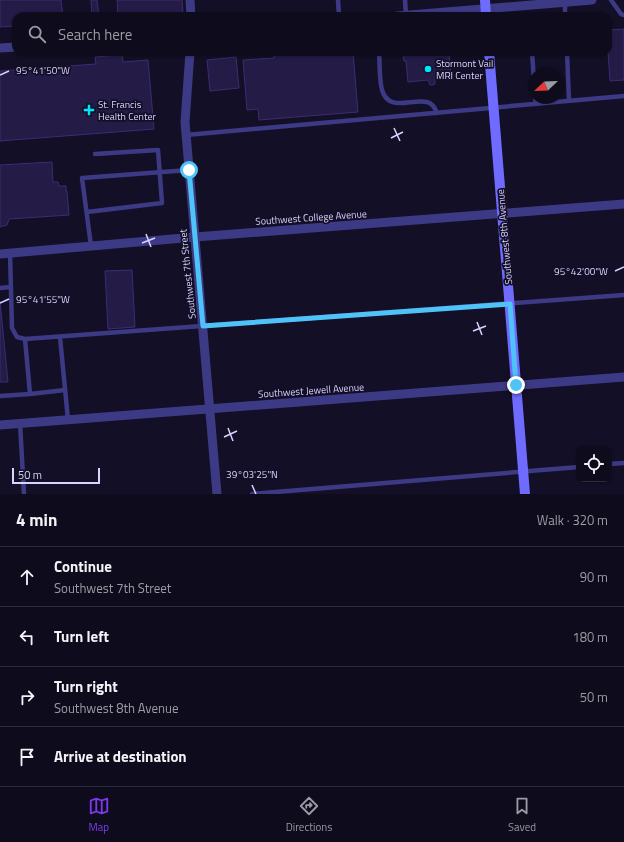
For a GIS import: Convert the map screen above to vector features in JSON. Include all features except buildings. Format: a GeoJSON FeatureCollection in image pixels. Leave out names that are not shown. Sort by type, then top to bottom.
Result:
{"type":"FeatureCollection","features":[{"type":"Feature","properties":{"kind":"street"},"geometry":{"type":"LineString","coordinates":[[190,0],[191,12]]}},
{"type":"Feature","properties":{"kind":"street"},"geometry":{"type":"LineString","coordinates":[[444,12],[592,0]]}},
{"type":"Feature","properties":{"kind":"street"},"geometry":{"type":"LineString","coordinates":[[0,48],[12,47]]}},
{"type":"Feature","properties":{"kind":"street","name":"Southwest 7th Street"},"geometry":{"type":"LineString","coordinates":[[190,56],[185,108],[186,135],[216,494]]}},
{"type":"Feature","properties":{"kind":"street","name":"Southwest 8th Avenue"},"geometry":{"type":"LineString","coordinates":[[488,56],[525,494]]}},
{"type":"Feature","properties":{"kind":"street","name":"Southwest College Avenue"},"geometry":{"type":"LineString","coordinates":[[5,254],[195,236],[624,204]]}},
{"type":"Feature","properties":{"kind":"street","name":"Southwest Jewell Avenue"},"geometry":{"type":"LineString","coordinates":[[0,425],[624,377]]}},
{"type":"Feature","properties":{"kind":"lane"},"geometry":{"type":"LineString","coordinates":[[338,0],[339,12]]}},
{"type":"Feature","properties":{"kind":"lane"},"geometry":{"type":"LineString","coordinates":[[403,12],[405,0]]}},
{"type":"Feature","properties":{"kind":"lane"},"geometry":{"type":"LineString","coordinates":[[611,0],[624,16]]}},
{"type":"Feature","properties":{"kind":"lane"},"geometry":{"type":"LineString","coordinates":[[565,2],[565,12]]}},
{"type":"Feature","properties":{"kind":"lane"},"geometry":{"type":"LineString","coordinates":[[379,56],[382,90],[386,96],[392,101],[400,104],[426,102],[431,104],[437,113]]}},
{"type":"Feature","properties":{"kind":"lane"},"geometry":{"type":"LineString","coordinates":[[532,56],[533,68]]}},
{"type":"Feature","properties":{"kind":"lane"},"geometry":{"type":"LineString","coordinates":[[567,56],[569,101]]}},
{"type":"Feature","properties":{"kind":"lane"},"geometry":{"type":"LineString","coordinates":[[564,101],[624,96]]}},
{"type":"Feature","properties":{"kind":"lane"},"geometry":{"type":"LineString","coordinates":[[186,135],[536,104]]}},
{"type":"Feature","properties":{"kind":"lane"},"geometry":{"type":"LineString","coordinates":[[87,212],[162,203],[158,150],[95,154]]}},
{"type":"Feature","properties":{"kind":"lane"},"geometry":{"type":"LineString","coordinates":[[91,246],[82,178],[189,170]]}},
{"type":"Feature","properties":{"kind":"lane"},"geometry":{"type":"LineString","coordinates":[[5,254],[11,287],[12,328],[17,337],[26,339],[624,295]]}},
{"type":"Feature","properties":{"kind":"lane"},"geometry":{"type":"LineString","coordinates":[[0,288],[11,287]]}},
{"type":"Feature","properties":{"kind":"lane"},"geometry":{"type":"LineString","coordinates":[[60,337],[68,420]]}},
{"type":"Feature","properties":{"kind":"lane"},"geometry":{"type":"LineString","coordinates":[[26,339],[30,394]]}},
{"type":"Feature","properties":{"kind":"lane"},"geometry":{"type":"LineString","coordinates":[[0,396],[65,390]]}},
{"type":"Feature","properties":{"kind":"lane"},"geometry":{"type":"LineString","coordinates":[[20,423],[24,494]]}},
{"type":"Feature","properties":{"kind":"lane"},"geometry":{"type":"LineString","coordinates":[[612,464],[624,463]]}},
{"type":"Feature","properties":{"kind":"lane"},"geometry":{"type":"LineString","coordinates":[[252,494],[523,470],[576,467]]}},
{"type":"Feature","properties":{"kind":"place","name":"Stormont Vail MRI Center"},"geometry":{"type":"Point","coordinates":[428,69]}},
{"type":"Feature","properties":{"kind":"place","name":"St. Francis Health Center"},"geometry":{"type":"Point","coordinates":[89,110]}},
{"type":"Feature","properties":{"kind":"route"},"geometry":{"type":"LineString","coordinates":[[189,170],[203,326],[510,304],[516,385]]}}]}
